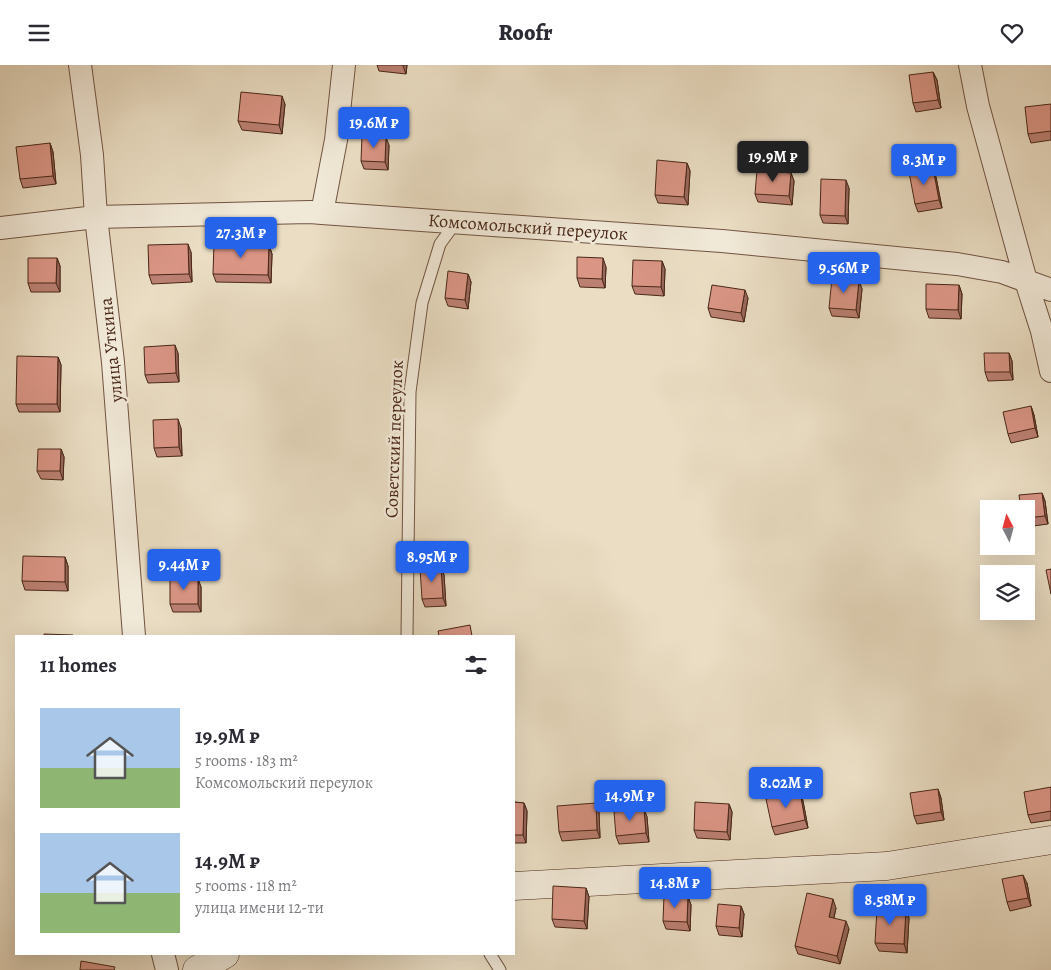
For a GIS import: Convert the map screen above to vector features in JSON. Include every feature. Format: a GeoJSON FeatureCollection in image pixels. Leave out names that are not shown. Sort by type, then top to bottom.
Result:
{"type":"FeatureCollection","features":[{"type":"Feature","properties":{"kind":"main road"},"geometry":{"type":"LineString","coordinates":[[515,885],[887,866],[1051,840]]}},
{"type":"Feature","properties":{"kind":"main road"},"geometry":{"type":"LineString","coordinates":[[197,970],[223,955]]}},
{"type":"Feature","properties":{"kind":"street","name":"улица Уткина"},"geometry":{"type":"LineString","coordinates":[[80,65],[92,155],[96,217],[113,362],[134,635]]}},
{"type":"Feature","properties":{"kind":"street"},"geometry":{"type":"LineString","coordinates":[[322,213],[336,140],[344,65]]}},
{"type":"Feature","properties":{"kind":"street"},"geometry":{"type":"LineString","coordinates":[[970,65],[978,106],[1026,281],[1042,331],[1051,371]]}},
{"type":"Feature","properties":{"kind":"street","name":"Комсомольский переулок"},"geometry":{"type":"LineString","coordinates":[[0,228],[96,217],[322,213],[722,241],[956,264],[1002,272],[1051,289]]}},
{"type":"Feature","properties":{"kind":"street"},"geometry":{"type":"LineString","coordinates":[[163,955],[167,970]]}},
{"type":"Feature","properties":{"kind":"lane","name":"Советский переулок"},"geometry":{"type":"LineString","coordinates":[[406,635],[410,392],[422,303],[440,244],[457,222]]}},
{"type":"Feature","properties":{"kind":"lane"},"geometry":{"type":"LineString","coordinates":[[491,955],[500,970]]}},
{"type":"Feature","properties":{"kind":"building"},"geometry":{"type":"Polygon","coordinates":[[[933,72],[938,100],[913,103],[909,75],[933,72]]]}},
{"type":"Feature","properties":{"kind":"building"},"geometry":{"type":"Polygon","coordinates":[[[241,92],[282,96],[279,125],[238,121],[241,92]]]}},
{"type":"Feature","properties":{"kind":"building"},"geometry":{"type":"Polygon","coordinates":[[[1051,104],[1051,131],[1028,134],[1025,107],[1051,104]]]}},
{"type":"Feature","properties":{"kind":"building"},"geometry":{"type":"Polygon","coordinates":[[[362,136],[386,137],[385,162],[361,161],[362,136]]]}},
{"type":"Feature","properties":{"kind":"building"},"geometry":{"type":"Polygon","coordinates":[[[50,143],[53,176],[20,179],[16,147],[50,143]]]}},
{"type":"Feature","properties":{"kind":"building"},"geometry":{"type":"Polygon","coordinates":[[[657,160],[687,163],[684,197],[655,195],[657,160]]]}},
{"type":"Feature","properties":{"kind":"building"},"geometry":{"type":"Polygon","coordinates":[[[933,168],[939,200],[915,204],[909,172],[933,168]]]}},
{"type":"Feature","properties":{"kind":"building"},"geometry":{"type":"Polygon","coordinates":[[[757,170],[791,173],[789,196],[755,194],[757,170]]]}},
{"type":"Feature","properties":{"kind":"building"},"geometry":{"type":"Polygon","coordinates":[[[821,179],[846,180],[845,216],[820,215],[821,179]]]}},
{"type":"Feature","properties":{"kind":"building"},"geometry":{"type":"Polygon","coordinates":[[[188,244],[189,274],[149,275],[148,245],[188,244]]]}},
{"type":"Feature","properties":{"kind":"building"},"geometry":{"type":"Polygon","coordinates":[[[214,244],[269,245],[268,275],[213,274],[214,244]]]}},
{"type":"Feature","properties":{"kind":"building"},"geometry":{"type":"Polygon","coordinates":[[[577,257],[603,258],[602,279],[577,278],[577,257]]]}},
{"type":"Feature","properties":{"kind":"building"},"geometry":{"type":"Polygon","coordinates":[[[28,258],[57,258],[56,283],[28,283],[28,258]]]}},
{"type":"Feature","properties":{"kind":"building"},"geometry":{"type":"Polygon","coordinates":[[[633,260],[662,261],[661,287],[632,286],[633,260]]]}},
{"type":"Feature","properties":{"kind":"building"},"geometry":{"type":"Polygon","coordinates":[[[448,271],[468,274],[465,300],[445,298],[448,271]]]}},
{"type":"Feature","properties":{"kind":"building"},"geometry":{"type":"Polygon","coordinates":[[[832,278],[859,281],[856,310],[829,308],[832,278]]]}},
{"type":"Feature","properties":{"kind":"building"},"geometry":{"type":"Polygon","coordinates":[[[926,284],[959,285],[958,310],[926,309],[926,284]]]}},
{"type":"Feature","properties":{"kind":"building"},"geometry":{"type":"Polygon","coordinates":[[[712,285],[745,290],[741,313],[708,308],[712,285]]]}},
{"type":"Feature","properties":{"kind":"building"},"geometry":{"type":"Polygon","coordinates":[[[175,345],[176,373],[145,375],[144,347],[175,345]]]}},
{"type":"Feature","properties":{"kind":"building"},"geometry":{"type":"Polygon","coordinates":[[[984,353],[1009,353],[1010,372],[985,372],[984,353]]]}},
{"type":"Feature","properties":{"kind":"building"},"geometry":{"type":"Polygon","coordinates":[[[17,356],[58,357],[57,404],[16,404],[17,356]]]}},
{"type":"Feature","properties":{"kind":"building"},"geometry":{"type":"Polygon","coordinates":[[[1031,406],[1035,428],[1008,434],[1003,412],[1031,406]]]}},
{"type":"Feature","properties":{"kind":"building"},"geometry":{"type":"Polygon","coordinates":[[[178,419],[179,447],[154,448],[153,420],[178,419]]]}},
{"type":"Feature","properties":{"kind":"building"},"geometry":{"type":"Polygon","coordinates":[[[38,449],[61,449],[60,471],[37,471],[38,449]]]}},
{"type":"Feature","properties":{"kind":"building"},"geometry":{"type":"Polygon","coordinates":[[[1042,493],[1045,516],[1035,517],[1035,500],[1020,500],[1019,495],[1042,493]]]}},
{"type":"Feature","properties":{"kind":"building"},"geometry":{"type":"Polygon","coordinates":[[[23,556],[65,557],[65,582],[22,581],[23,556]]]}},
{"type":"Feature","properties":{"kind":"building"},"geometry":{"type":"Polygon","coordinates":[[[441,567],[443,598],[422,599],[420,568],[441,567]]]}},
{"type":"Feature","properties":{"kind":"building"},"geometry":{"type":"Polygon","coordinates":[[[1051,569],[1051,594],[1046,570],[1051,569]]]}},
{"type":"Feature","properties":{"kind":"building"},"geometry":{"type":"Polygon","coordinates":[[[170,579],[198,579],[198,604],[170,604],[170,579]]]}},
{"type":"Feature","properties":{"kind":"building"},"geometry":{"type":"Polygon","coordinates":[[[470,625],[472,635],[439,635],[438,631],[470,625]]]}},
{"type":"Feature","properties":{"kind":"building"},"geometry":{"type":"Polygon","coordinates":[[[1051,787],[1051,811],[1028,815],[1024,792],[1051,787]]]}},
{"type":"Feature","properties":{"kind":"building"},"geometry":{"type":"Polygon","coordinates":[[[938,789],[941,812],[914,816],[910,793],[938,789]]]}},
{"type":"Feature","properties":{"kind":"building"},"geometry":{"type":"Polygon","coordinates":[[[800,792],[805,820],[772,827],[766,799],[800,792]]]}},
{"type":"Feature","properties":{"kind":"building"},"geometry":{"type":"Polygon","coordinates":[[[515,802],[524,803],[523,835],[515,835],[515,802]]]}},
{"type":"Feature","properties":{"kind":"building"},"geometry":{"type":"Polygon","coordinates":[[[695,802],[729,804],[727,832],[694,830],[695,802]]]}},
{"type":"Feature","properties":{"kind":"building"},"geometry":{"type":"Polygon","coordinates":[[[596,803],[597,830],[559,832],[557,806],[596,803]]]}},
{"type":"Feature","properties":{"kind":"building"},"geometry":{"type":"Polygon","coordinates":[[[644,809],[646,833],[616,836],[614,812],[644,809]]]}},
{"type":"Feature","properties":{"kind":"building"},"geometry":{"type":"Polygon","coordinates":[[[1023,875],[1028,898],[1007,902],[1002,879],[1023,875]]]}},
{"type":"Feature","properties":{"kind":"building"},"geometry":{"type":"Polygon","coordinates":[[[553,886],[586,888],[584,921],[552,919],[553,886]]]}},
{"type":"Feature","properties":{"kind":"building"},"geometry":{"type":"Polygon","coordinates":[[[807,893],[833,899],[829,917],[846,921],[837,956],[795,946],[807,893]]]}},
{"type":"Feature","properties":{"kind":"building"},"geometry":{"type":"Polygon","coordinates":[[[664,895],[688,897],[687,922],[663,921],[664,895]]]}},
{"type":"Feature","properties":{"kind":"building"},"geometry":{"type":"Polygon","coordinates":[[[718,904],[741,906],[739,928],[716,926],[718,904]]]}},
{"type":"Feature","properties":{"kind":"building"},"geometry":{"type":"Polygon","coordinates":[[[877,908],[906,910],[904,944],[875,943],[877,908]]]}},
{"type":"Feature","properties":{"kind":"building"},"geometry":{"type":"Polygon","coordinates":[[[81,961],[115,967],[114,970],[80,970],[81,961]]]}}]}
